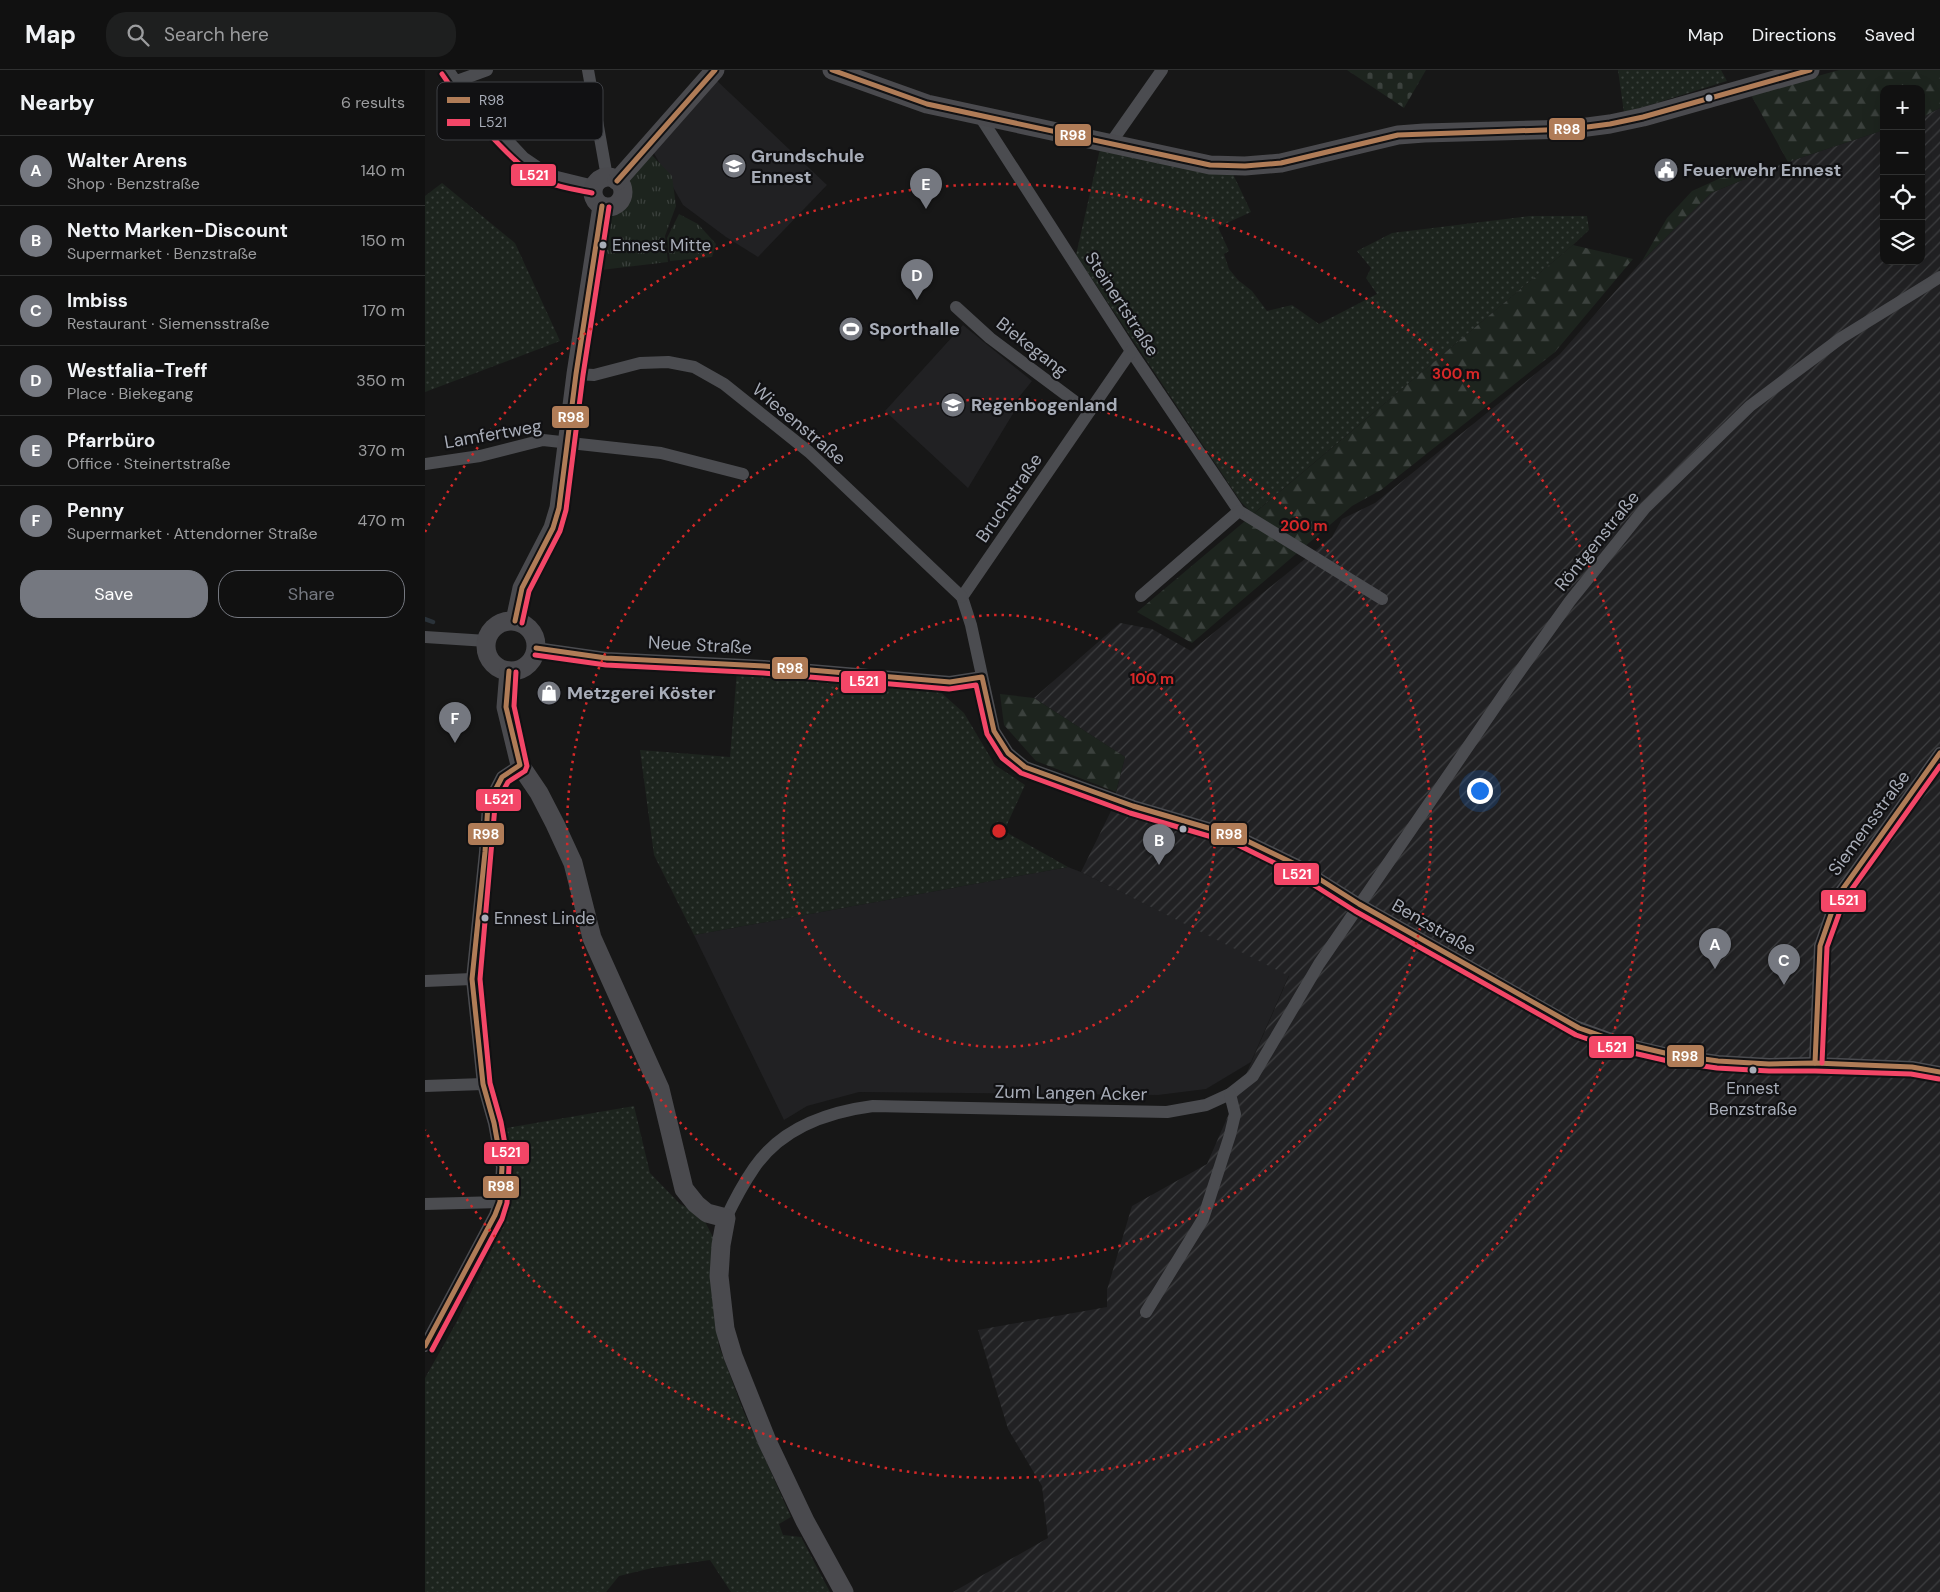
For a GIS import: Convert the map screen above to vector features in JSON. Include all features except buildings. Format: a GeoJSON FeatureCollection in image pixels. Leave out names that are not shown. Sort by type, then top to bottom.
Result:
{"type":"FeatureCollection","features":[{"type":"Feature","properties":{"kind":"street"},"geometry":{"type":"LineString","coordinates":[[448,70],[457,81],[487,70]]}},
{"type":"Feature","properties":{"kind":"street"},"geometry":{"type":"LineString","coordinates":[[507,140],[524,158],[539,170],[549,174],[606,181],[623,189],[621,200],[613,206],[602,206],[596,201],[593,194],[606,181],[715,70]]}},
{"type":"Feature","properties":{"kind":"street"},"geometry":{"type":"LineString","coordinates":[[832,70],[927,104],[1211,165],[1245,166],[1281,163],[1398,135],[1553,130],[1610,124],[1643,117],[1811,70]]}},
{"type":"Feature","properties":{"kind":"street"},"geometry":{"type":"LineString","coordinates":[[1110,144],[1161,70]]}},
{"type":"Feature","properties":{"kind":"street","name":"Steinertstraße"},"geometry":{"type":"LineString","coordinates":[[979,114],[1131,351],[1239,511],[1382,599]]}},
{"type":"Feature","properties":{"kind":"street"},"geometry":{"type":"LineString","coordinates":[[599,140],[606,181]]}},
{"type":"Feature","properties":{"kind":"street"},"geometry":{"type":"LineString","coordinates":[[515,621],[522,588],[553,528],[559,508],[576,374],[602,206]]}},
{"type":"Feature","properties":{"kind":"street","name":"Röntgenstraße"},"geometry":{"type":"LineString","coordinates":[[1359,904],[1570,601],[1645,508],[1750,406],[1841,338],[1940,277]]}},
{"type":"Feature","properties":{"kind":"street","name":"Biekegang"},"geometry":{"type":"LineString","coordinates":[[956,307],[990,338],[1089,412]]}},
{"type":"Feature","properties":{"kind":"street","name":"Bruchstraße"},"geometry":{"type":"LineString","coordinates":[[962,597],[1131,351]]}},
{"type":"Feature","properties":{"kind":"street","name":"Wiesenstraße"},"geometry":{"type":"LineString","coordinates":[[576,374],[594,375],[640,363],[668,362],[694,367],[724,384],[809,452],[962,597]]}},
{"type":"Feature","properties":{"kind":"street","name":"Lamfertweg"},"geometry":{"type":"LineString","coordinates":[[425,464],[480,456],[543,440],[661,453],[743,474]]}},
{"type":"Feature","properties":{"kind":"street"},"geometry":{"type":"LineString","coordinates":[[1141,596],[1239,511]]}},
{"type":"Feature","properties":{"kind":"street"},"geometry":{"type":"LineString","coordinates":[[962,597],[971,625],[982,677]]}},
{"type":"Feature","properties":{"kind":"street"},"geometry":{"type":"LineString","coordinates":[[507,621],[515,621],[526,626],[532,632],[536,648],[534,657],[528,664],[520,669],[509,671],[493,663],[488,655],[487,641],[497,626],[507,621]]}},
{"type":"Feature","properties":{"kind":"street"},"geometry":{"type":"LineString","coordinates":[[425,637],[487,641]]}},
{"type":"Feature","properties":{"kind":"street","name":"Neue Straße"},"geometry":{"type":"LineString","coordinates":[[536,648],[606,658],[763,666],[950,682],[982,677]]}},
{"type":"Feature","properties":{"kind":"street"},"geometry":{"type":"LineString","coordinates":[[509,671],[506,707],[520,765],[539,793],[573,863],[592,938],[660,1089],[684,1189],[696,1204],[707,1212],[726,1218],[721,1245],[719,1276],[725,1330],[767,1441],[805,1521],[844,1592]]}},
{"type":"Feature","properties":{"kind":"street","name":"Benzstraße"},"geometry":{"type":"LineString","coordinates":[[982,677],[994,731],[1008,753],[1025,767],[1133,806],[1239,836],[1297,865],[1359,904],[1579,1028],[1622,1042],[1669,1054],[1718,1061],[1912,1067],[1940,1072]]}},
{"type":"Feature","properties":{"kind":"street","name":"Siemensstraße"},"geometry":{"type":"LineString","coordinates":[[1815,1063],[1820,946],[1837,897],[1940,753]]}},
{"type":"Feature","properties":{"kind":"street"},"geometry":{"type":"LineString","coordinates":[[425,1346],[495,1215],[500,1202],[502,1167],[495,1124],[483,1084],[471,979],[485,852],[488,804],[502,776],[520,765]]}},
{"type":"Feature","properties":{"kind":"street","name":"Zum Langen Acker"},"geometry":{"type":"LineString","coordinates":[[726,1218],[742,1186],[755,1166],[774,1145],[799,1127],[825,1116],[846,1110],[873,1106],[1167,1112],[1206,1105],[1230,1094],[1253,1076],[1319,964],[1359,904]]}},
{"type":"Feature","properties":{"kind":"street"},"geometry":{"type":"LineString","coordinates":[[425,981],[471,979]]}},
{"type":"Feature","properties":{"kind":"street"},"geometry":{"type":"LineString","coordinates":[[425,1086],[483,1084]]}},
{"type":"Feature","properties":{"kind":"street"},"geometry":{"type":"LineString","coordinates":[[1146,1312],[1203,1219],[1235,1114],[1230,1094]]}},
{"type":"Feature","properties":{"kind":"street"},"geometry":{"type":"LineString","coordinates":[[425,1204],[500,1202]]}},
{"type":"Feature","properties":{"kind":"shaded area","name":"Grundschule Ennest"},"geometry":{"type":"Polygon","coordinates":[[[714,78],[827,185],[758,257],[726,237],[683,205],[651,148],[714,78]]]}},
{"type":"Feature","properties":{"kind":"shaded area"},"geometry":{"type":"Polygon","coordinates":[[[1940,108],[1940,1592],[953,1592],[1048,1538],[1042,1486],[1008,1429],[978,1330],[1107,1307],[1107,1290],[1132,1206],[1207,1164],[1289,976],[1081,872],[1112,809],[1125,757],[1034,698],[1120,623],[1152,629],[1191,651],[1332,537],[1342,519],[1375,503],[1560,354],[1642,261],[1711,193],[1782,164],[1880,131],[1880,265],[1925,265],[1925,116],[1940,108]]]}},
{"type":"Feature","properties":{"kind":"shaded area","name":"Regenbogenland"},"geometry":{"type":"Polygon","coordinates":[[[963,325],[1032,381],[1015,402],[1017,407],[968,488],[885,411],[963,325]]]}},
{"type":"Feature","properties":{"kind":"shaded area"},"geometry":{"type":"Polygon","coordinates":[[[1068,867],[1289,975],[1251,1062],[1206,1089],[1158,1095],[859,1092],[807,1106],[784,1120],[694,935],[1068,867]]]}},
{"type":"Feature","properties":{"kind":"green space"},"geometry":{"type":"Polygon","coordinates":[[[1347,70],[1426,70],[1404,108],[1347,70]]]}},
{"type":"Feature","properties":{"kind":"green space"},"geometry":{"type":"Polygon","coordinates":[[[1618,70],[1721,70],[1727,81],[1624,113],[1618,70]]]}},
{"type":"Feature","properties":{"kind":"green space"},"geometry":{"type":"Polygon","coordinates":[[[1839,70],[1940,70],[1940,108],[1925,116],[1925,85],[1880,85],[1880,131],[1788,162],[1751,95],[1839,70]]]}},
{"type":"Feature","properties":{"kind":"green space"},"geometry":{"type":"Polygon","coordinates":[[[1100,149],[1232,172],[1251,212],[1218,227],[1229,251],[1224,254],[1229,269],[1238,280],[1252,291],[1267,311],[1292,305],[1319,324],[1377,294],[1366,278],[1371,268],[1357,251],[1392,233],[1530,216],[1587,216],[1589,230],[1253,514],[1241,502],[1076,255],[1100,149]]]}},
{"type":"Feature","properties":{"kind":"green space"},"geometry":{"type":"Polygon","coordinates":[[[647,150],[672,176],[676,206],[665,236],[668,262],[601,270],[608,219],[623,210],[629,199],[630,177],[647,150]]]}},
{"type":"Feature","properties":{"kind":"green space"},"geometry":{"type":"Polygon","coordinates":[[[1782,164],[1711,193],[1642,261],[1667,218],[1692,191],[1725,176],[1782,164]]]}},
{"type":"Feature","properties":{"kind":"green space"},"geometry":{"type":"Polygon","coordinates":[[[442,183],[515,243],[560,341],[425,392],[425,196],[442,183]]]}},
{"type":"Feature","properties":{"kind":"green space"},"geometry":{"type":"Polygon","coordinates":[[[679,214],[698,224],[716,244],[712,257],[670,261],[667,238],[679,214]]]}},
{"type":"Feature","properties":{"kind":"green space"},"geometry":{"type":"Polygon","coordinates":[[[1573,245],[1633,259],[1555,352],[1381,490],[1352,506],[1192,643],[1137,612],[1573,245]]]}},
{"type":"Feature","properties":{"kind":"green space"},"geometry":{"type":"Polygon","coordinates":[[[737,670],[937,689],[964,713],[995,765],[1025,785],[1004,831],[1068,867],[694,935],[654,855],[640,750],[730,757],[737,670]]]}},
{"type":"Feature","properties":{"kind":"green space"},"geometry":{"type":"Polygon","coordinates":[[[1000,694],[1034,698],[1125,757],[1116,792],[1036,761],[1004,725],[1000,694]]]}},
{"type":"Feature","properties":{"kind":"green space"},"geometry":{"type":"Polygon","coordinates":[[[634,1106],[650,1173],[680,1204],[701,1214],[714,1239],[712,1289],[719,1346],[743,1410],[791,1517],[779,1524],[783,1535],[801,1537],[830,1592],[731,1592],[710,1560],[652,1568],[619,1576],[606,1592],[425,1592],[425,1378],[456,1323],[504,1224],[512,1197],[512,1165],[507,1128],[634,1106]]]}},
{"type":"Feature","properties":{"kind":"waterway"},"geometry":{"type":"LineString","coordinates":[[425,619],[433,622]]}},
{"type":"Feature","properties":{"kind":"transit line","name":"R98"},"geometry":{"type":"LineString","coordinates":[[617,181],[715,70]]}},
{"type":"Feature","properties":{"kind":"transit line","name":"R98"},"geometry":{"type":"LineString","coordinates":[[832,70],[927,104],[1210,165],[1245,166],[1281,163],[1398,135],[1572,129],[1610,124],[1643,117],[1810,70]]}},
{"type":"Feature","properties":{"kind":"transit line","name":"L521"},"geometry":{"type":"LineString","coordinates":[[442,74],[448,82]]}},
{"type":"Feature","properties":{"kind":"transit line","name":"L521"},"geometry":{"type":"LineString","coordinates":[[496,140],[534,175],[547,182],[592,193]]}},
{"type":"Feature","properties":{"kind":"transit line","name":"R98"},"geometry":{"type":"LineString","coordinates":[[515,621],[522,588],[553,528],[559,508],[576,374],[602,206]]}},
{"type":"Feature","properties":{"kind":"transit line","name":"L521"},"geometry":{"type":"LineString","coordinates":[[522,623],[529,591],[560,531],[566,510],[583,375],[609,207]]}},
{"type":"Feature","properties":{"kind":"transit line","name":"R98"},"geometry":{"type":"LineString","coordinates":[[536,648],[606,658],[764,666],[950,682],[982,677],[994,731],[1008,753],[1025,767],[1133,806],[1239,837],[1297,865],[1359,904],[1579,1028],[1622,1043],[1669,1054],[1718,1061],[1912,1067],[1940,1072]]}},
{"type":"Feature","properties":{"kind":"transit line","name":"L521"},"geometry":{"type":"LineString","coordinates":[[535,655],[606,665],[763,673],[949,689],[976,685],[987,734],[1002,758],[1021,773],[1130,813],[1236,844],[1293,872],[1355,911],[1576,1035],[1620,1050],[1668,1061],[1717,1068],[1911,1074],[1939,1079]]}},
{"type":"Feature","properties":{"kind":"transit line","name":"R98"},"geometry":{"type":"LineString","coordinates":[[425,1346],[495,1215],[500,1202],[502,1167],[494,1123],[483,1084],[472,979],[488,804],[502,777],[520,765],[506,707],[509,671]]}},
{"type":"Feature","properties":{"kind":"transit line","name":"L521"},"geometry":{"type":"LineString","coordinates":[[432,1350],[502,1219],[507,1203],[509,1167],[501,1122],[490,1083],[480,979],[495,806],[508,782],[525,771],[527,766],[514,706],[516,672]]}},
{"type":"Feature","properties":{"kind":"transit line","name":"R98"},"geometry":{"type":"LineString","coordinates":[[1815,1063],[1820,946],[1837,897],[1940,753]]}},
{"type":"Feature","properties":{"kind":"transit line","name":"L521"},"geometry":{"type":"LineString","coordinates":[[1822,1063],[1827,947],[1844,900],[1940,766]]}},
{"type":"Feature","properties":{"kind":"place","name":"Grundschule Ennest"},"geometry":{"type":"Point","coordinates":[734,166]}},
{"type":"Feature","properties":{"kind":"place","name":"Feuerwehr Ennest"},"geometry":{"type":"Point","coordinates":[1666,170]}},
{"type":"Feature","properties":{"kind":"place","name":"Pfarrbüro"},"geometry":{"type":"Point","coordinates":[926,209]}},
{"type":"Feature","properties":{"kind":"place","name":"Ennest Mitte"},"geometry":{"type":"Point","coordinates":[603,245]}},
{"type":"Feature","properties":{"kind":"place","name":"Westfalia-Treff"},"geometry":{"type":"Point","coordinates":[917,300]}},
{"type":"Feature","properties":{"kind":"place","name":"Sporthalle"},"geometry":{"type":"Point","coordinates":[851,329]}},
{"type":"Feature","properties":{"kind":"place","name":"Regenbogenland"},"geometry":{"type":"Point","coordinates":[953,405]}},
{"type":"Feature","properties":{"kind":"place","name":"Metzgerei Köster"},"geometry":{"type":"Point","coordinates":[549,693]}},
{"type":"Feature","properties":{"kind":"place","name":"Penny"},"geometry":{"type":"Point","coordinates":[455,743]}},
{"type":"Feature","properties":{"kind":"place","name":"Netto Marken-Discount"},"geometry":{"type":"Point","coordinates":[1159,865]}},
{"type":"Feature","properties":{"kind":"place","name":"Ennest Linde"},"geometry":{"type":"Point","coordinates":[485,918]}},
{"type":"Feature","properties":{"kind":"place","name":"Walter Arens"},"geometry":{"type":"Point","coordinates":[1715,969]}},
{"type":"Feature","properties":{"kind":"place","name":"Imbiss"},"geometry":{"type":"Point","coordinates":[1784,985]}},
{"type":"Feature","properties":{"kind":"place","name":"Ennest Benzstraße"},"geometry":{"type":"Point","coordinates":[1753,1070]}}]}
